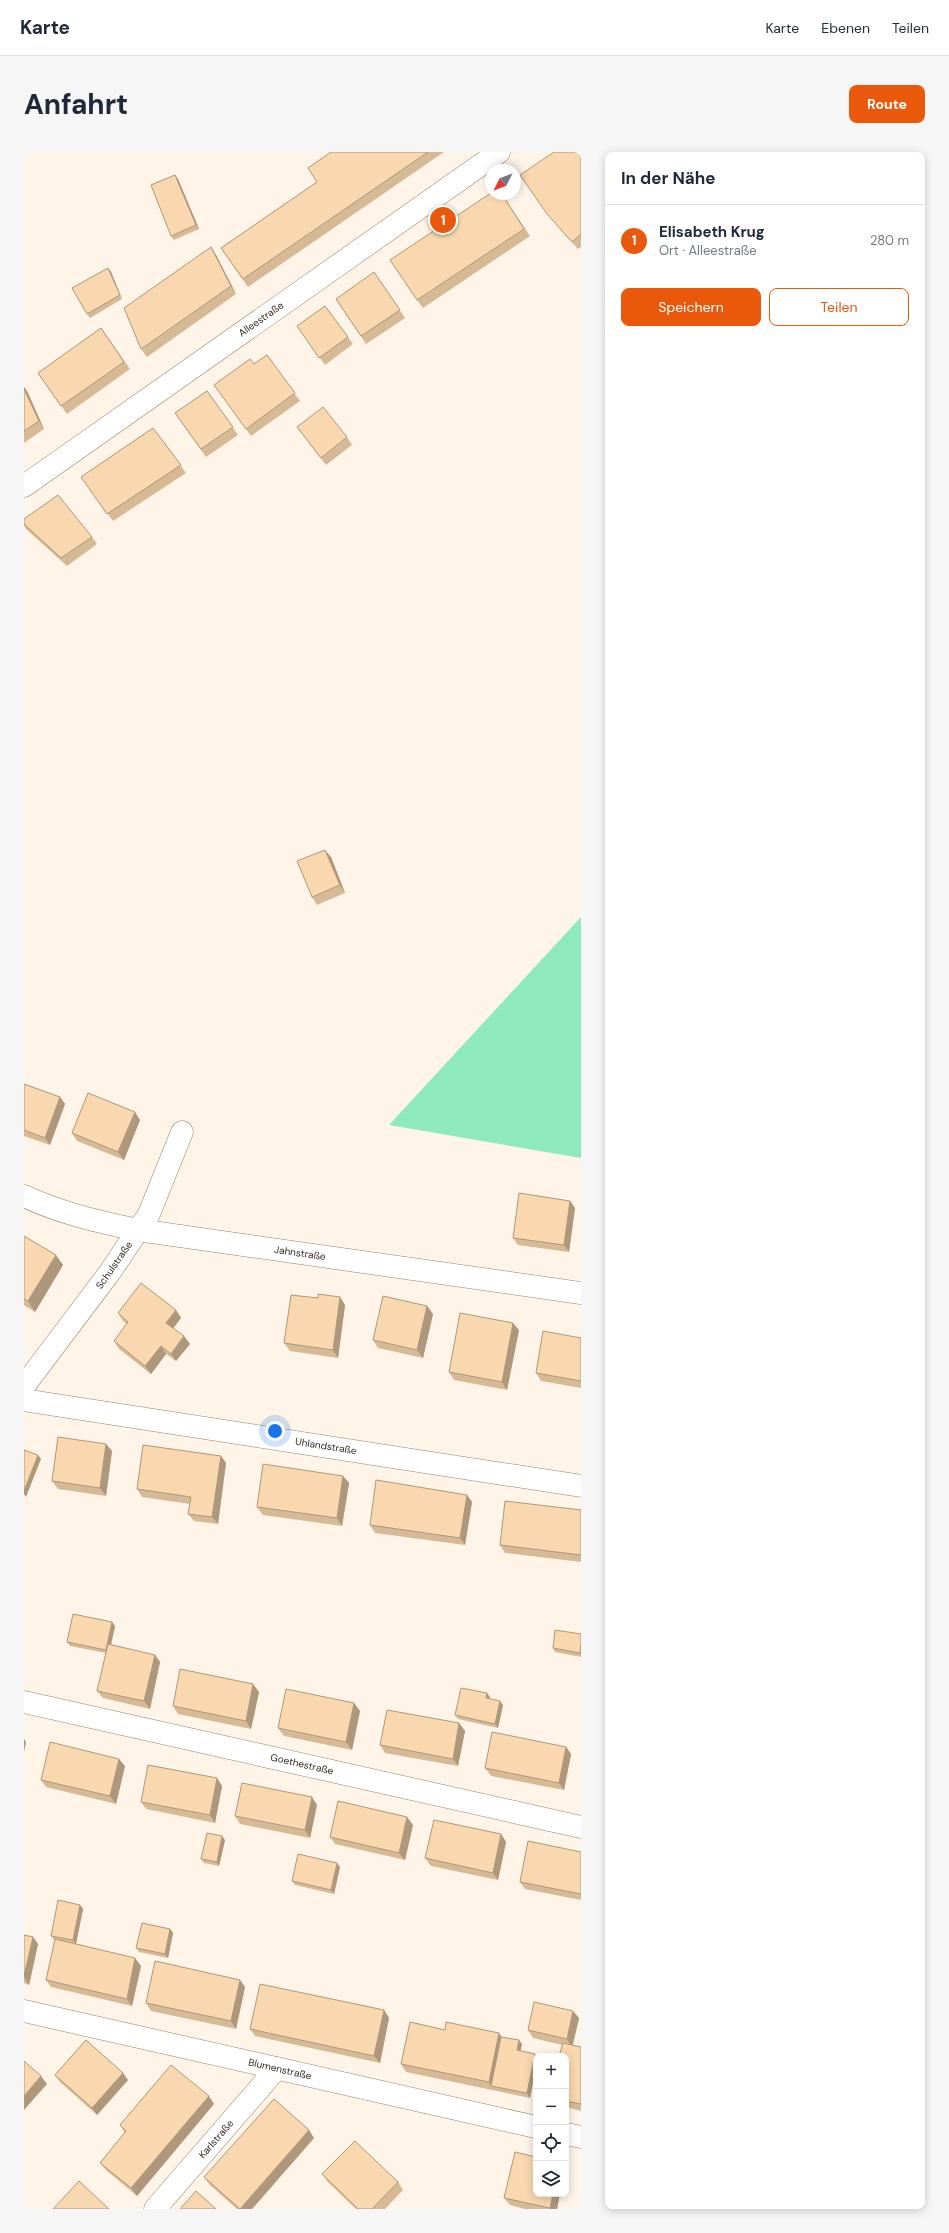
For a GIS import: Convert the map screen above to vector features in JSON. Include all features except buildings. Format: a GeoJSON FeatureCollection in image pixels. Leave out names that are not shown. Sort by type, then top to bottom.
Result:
{"type":"FeatureCollection","features":[{"type":"Feature","properties":{"kind":"street","name":"Alleestraße"},"geometry":{"type":"LineString","coordinates":[[24,486],[498,152]]}},
{"type":"Feature","properties":{"kind":"street","name":"Schulstraße"},"geometry":{"type":"LineString","coordinates":[[24,1386],[110,1272],[149,1214],[182,1132]]}},
{"type":"Feature","properties":{"kind":"street","name":"Jahnstraße"},"geometry":{"type":"LineString","coordinates":[[24,1196],[41,1204],[92,1220],[138,1230],[581,1293]]}},
{"type":"Feature","properties":{"kind":"street","name":"Uhlandstraße"},"geometry":{"type":"LineString","coordinates":[[24,1400],[581,1486]]}},
{"type":"Feature","properties":{"kind":"street","name":"Goethestraße"},"geometry":{"type":"LineString","coordinates":[[24,1702],[581,1827]]}},
{"type":"Feature","properties":{"kind":"street","name":"Blumenstraße"},"geometry":{"type":"LineString","coordinates":[[24,2011],[533,2126]]}},
{"type":"Feature","properties":{"kind":"street","name":"Karlstraße"},"geometry":{"type":"LineString","coordinates":[[156,2209],[277,2068]]}},
{"type":"Feature","properties":{"kind":"street"},"geometry":{"type":"LineString","coordinates":[[569,2135],[581,2137]]}},
{"type":"Feature","properties":{"kind":"green space"},"geometry":{"type":"Polygon","coordinates":[[[581,917],[581,1158],[389,1125],[581,917]]]}},
{"type":"Feature","properties":{"kind":"place","name":"Elisabeth Krug"},"geometry":{"type":"Point","coordinates":[443,220]}}]}
